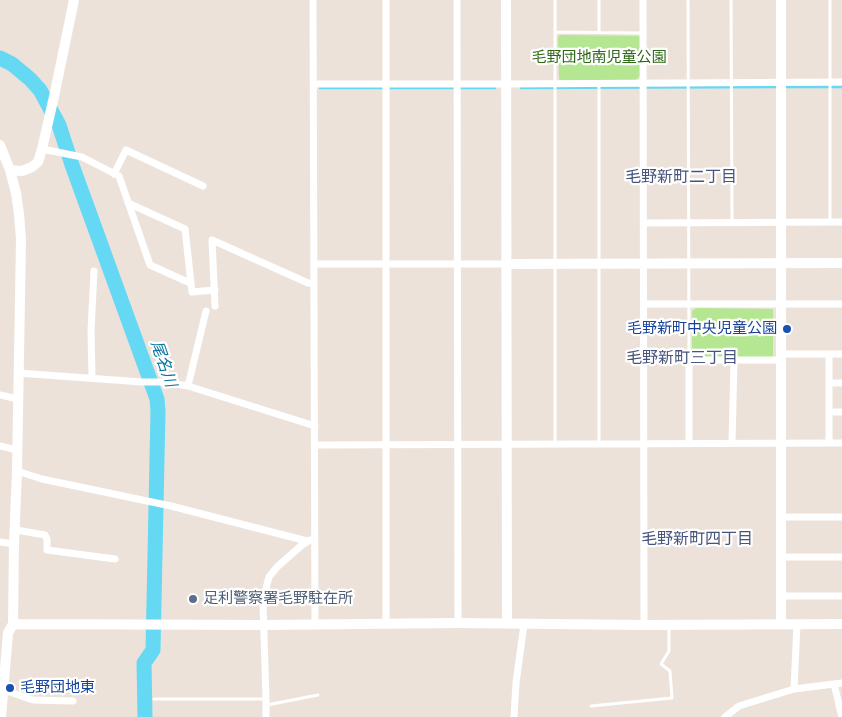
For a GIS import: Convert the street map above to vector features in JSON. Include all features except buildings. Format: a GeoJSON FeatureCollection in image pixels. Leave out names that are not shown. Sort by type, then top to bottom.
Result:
{"type":"FeatureCollection","features":[{"type":"Feature","properties":{"kind":"street"},"geometry":{"type":"LineString","coordinates":[[5,169],[22,171],[38,162],[50,118],[74,0]]}},
{"type":"Feature","properties":{"kind":"street"},"geometry":{"type":"LineString","coordinates":[[313,0],[315,625]]}},
{"type":"Feature","properties":{"kind":"street"},"geometry":{"type":"LineString","coordinates":[[386,0],[386,624]]}},
{"type":"Feature","properties":{"kind":"street"},"geometry":{"type":"LineString","coordinates":[[457,0],[458,624]]}},
{"type":"Feature","properties":{"kind":"street"},"geometry":{"type":"LineString","coordinates":[[506,0],[507,624]]}},
{"type":"Feature","properties":{"kind":"street"},"geometry":{"type":"LineString","coordinates":[[643,0],[644,625]]}},
{"type":"Feature","properties":{"kind":"street"},"geometry":{"type":"LineString","coordinates":[[781,0],[782,624]]}},
{"type":"Feature","properties":{"kind":"street"},"geometry":{"type":"LineString","coordinates":[[314,84],[842,82]]}},
{"type":"Feature","properties":{"kind":"street"},"geometry":{"type":"LineString","coordinates":[[0,145],[5,169],[18,207],[21,239],[13,624],[8,633],[1,717]]}},
{"type":"Feature","properties":{"kind":"street"},"geometry":{"type":"LineString","coordinates":[[42,149],[82,157],[119,176],[150,265],[190,284]]}},
{"type":"Feature","properties":{"kind":"street"},"geometry":{"type":"LineString","coordinates":[[114,174],[126,150],[203,186]]}},
{"type":"Feature","properties":{"kind":"street"},"geometry":{"type":"LineString","coordinates":[[128,203],[185,229],[192,292],[215,290]]}},
{"type":"Feature","properties":{"kind":"street"},"geometry":{"type":"LineString","coordinates":[[644,223],[842,222]]}},
{"type":"Feature","properties":{"kind":"street"},"geometry":{"type":"LineString","coordinates":[[215,306],[212,240],[314,284]]}},
{"type":"Feature","properties":{"kind":"street"},"geometry":{"type":"LineString","coordinates":[[314,264],[842,263]]}},
{"type":"Feature","properties":{"kind":"street"},"geometry":{"type":"LineString","coordinates":[[92,378],[91,332],[94,271]]}},
{"type":"Feature","properties":{"kind":"street"},"geometry":{"type":"LineString","coordinates":[[644,304],[842,304]]}},
{"type":"Feature","properties":{"kind":"street"},"geometry":{"type":"LineString","coordinates":[[188,386],[206,311]]}},
{"type":"Feature","properties":{"kind":"street"},"geometry":{"type":"LineString","coordinates":[[829,354],[829,443]]}},
{"type":"Feature","properties":{"kind":"street"},"geometry":{"type":"LineString","coordinates":[[689,444],[689,360],[734,360],[842,354]]}},
{"type":"Feature","properties":{"kind":"street"},"geometry":{"type":"LineString","coordinates":[[732,443],[734,360]]}},
{"type":"Feature","properties":{"kind":"street"},"geometry":{"type":"LineString","coordinates":[[18,373],[165,382],[188,386],[315,426]]}},
{"type":"Feature","properties":{"kind":"street"},"geometry":{"type":"LineString","coordinates":[[829,383],[842,383]]}},
{"type":"Feature","properties":{"kind":"street"},"geometry":{"type":"LineString","coordinates":[[0,395],[18,400]]}},
{"type":"Feature","properties":{"kind":"street"},"geometry":{"type":"LineString","coordinates":[[829,412],[842,412]]}},
{"type":"Feature","properties":{"kind":"street"},"geometry":{"type":"LineString","coordinates":[[315,445],[842,443]]}},
{"type":"Feature","properties":{"kind":"street"},"geometry":{"type":"LineString","coordinates":[[0,446],[17,450]]}},
{"type":"Feature","properties":{"kind":"street"},"geometry":{"type":"LineString","coordinates":[[17,471],[42,479],[171,506],[307,540]]}},
{"type":"Feature","properties":{"kind":"street"},"geometry":{"type":"LineString","coordinates":[[781,518],[842,517]]}},
{"type":"Feature","properties":{"kind":"street"},"geometry":{"type":"LineString","coordinates":[[16,530],[45,535],[47,550],[115,559]]}},
{"type":"Feature","properties":{"kind":"street"},"geometry":{"type":"LineString","coordinates":[[266,717],[263,603],[269,577],[277,567],[307,540],[315,538]]}},
{"type":"Feature","properties":{"kind":"street"},"geometry":{"type":"LineString","coordinates":[[0,542],[14,544]]}},
{"type":"Feature","properties":{"kind":"street"},"geometry":{"type":"LineString","coordinates":[[781,557],[842,557]]}},
{"type":"Feature","properties":{"kind":"street"},"geometry":{"type":"LineString","coordinates":[[781,596],[842,596]]}},
{"type":"Feature","properties":{"kind":"street"},"geometry":{"type":"LineString","coordinates":[[13,624],[842,624]]}},
{"type":"Feature","properties":{"kind":"street"},"geometry":{"type":"LineString","coordinates":[[514,717],[516,683],[524,624]]}},
{"type":"Feature","properties":{"kind":"street"},"geometry":{"type":"LineString","coordinates":[[794,689],[797,624]]}},
{"type":"Feature","properties":{"kind":"street"},"geometry":{"type":"LineString","coordinates":[[725,717],[738,706],[794,689],[838,684],[842,717]]}},
{"type":"Feature","properties":{"kind":"street"},"geometry":{"type":"LineString","coordinates":[[4,690],[33,700],[73,701]]}},
{"type":"Feature","properties":{"kind":"lane"},"geometry":{"type":"LineString","coordinates":[[555,0],[555,444]]}},
{"type":"Feature","properties":{"kind":"lane"},"geometry":{"type":"LineString","coordinates":[[599,0],[599,32]]}},
{"type":"Feature","properties":{"kind":"lane"},"geometry":{"type":"LineString","coordinates":[[688,0],[689,360]]}},
{"type":"Feature","properties":{"kind":"lane"},"geometry":{"type":"LineString","coordinates":[[731,0],[732,222]]}},
{"type":"Feature","properties":{"kind":"lane"},"geometry":{"type":"LineString","coordinates":[[830,0],[830,222]]}},
{"type":"Feature","properties":{"kind":"lane"},"geometry":{"type":"LineString","coordinates":[[555,32],[643,33]]}},
{"type":"Feature","properties":{"kind":"lane"},"geometry":{"type":"LineString","coordinates":[[599,83],[599,444]]}},
{"type":"Feature","properties":{"kind":"lane"},"geometry":{"type":"LineString","coordinates":[[591,706],[672,698],[670,671],[661,664],[669,652],[668,625]]}},
{"type":"Feature","properties":{"kind":"lane"},"geometry":{"type":"LineString","coordinates":[[154,700],[266,702],[318,695]]}},
{"type":"Feature","properties":{"kind":"green space","name":"毛野団地南児童公園"},"geometry":{"type":"Polygon","coordinates":[[[560,35],[639,36],[641,39],[640,76],[636,80],[560,81],[558,37],[560,35]]]}},
{"type":"Feature","properties":{"kind":"green space"},"geometry":{"type":"Polygon","coordinates":[[[696,308],[773,309],[773,358],[695,358],[692,356],[692,311],[696,308]]]}},
{"type":"Feature","properties":{"kind":"waterway","name":"尾名川"},"geometry":{"type":"LineString","coordinates":[[0,58],[12,64],[40,90],[59,125],[157,399],[153,650],[144,663],[145,717]]}},
{"type":"Feature","properties":{"kind":"waterway"},"geometry":{"type":"LineString","coordinates":[[521,88],[778,87]]}},
{"type":"Feature","properties":{"kind":"waterway"},"geometry":{"type":"LineString","coordinates":[[784,87],[842,87]]}},
{"type":"Feature","properties":{"kind":"waterway"},"geometry":{"type":"LineString","coordinates":[[320,88],[495,88]]}},
{"type":"Feature","properties":{"kind":"place","name":"毛野新町中央児童公園"},"geometry":{"type":"Point","coordinates":[787,329]}},
{"type":"Feature","properties":{"kind":"place","name":"足利警察署毛野駐在所"},"geometry":{"type":"Point","coordinates":[193,599]}},
{"type":"Feature","properties":{"kind":"place","name":"毛野団地東"},"geometry":{"type":"Point","coordinates":[10,688]}},
{"type":"Feature","properties":{"kind":"district","name":"毛野新町二丁目"},"geometry":{"type":"Point","coordinates":[681,178]}},
{"type":"Feature","properties":{"kind":"district","name":"毛野新町三丁目"},"geometry":{"type":"Point","coordinates":[682,359]}},
{"type":"Feature","properties":{"kind":"district","name":"毛野新町四丁目"},"geometry":{"type":"Point","coordinates":[697,540]}}]}
